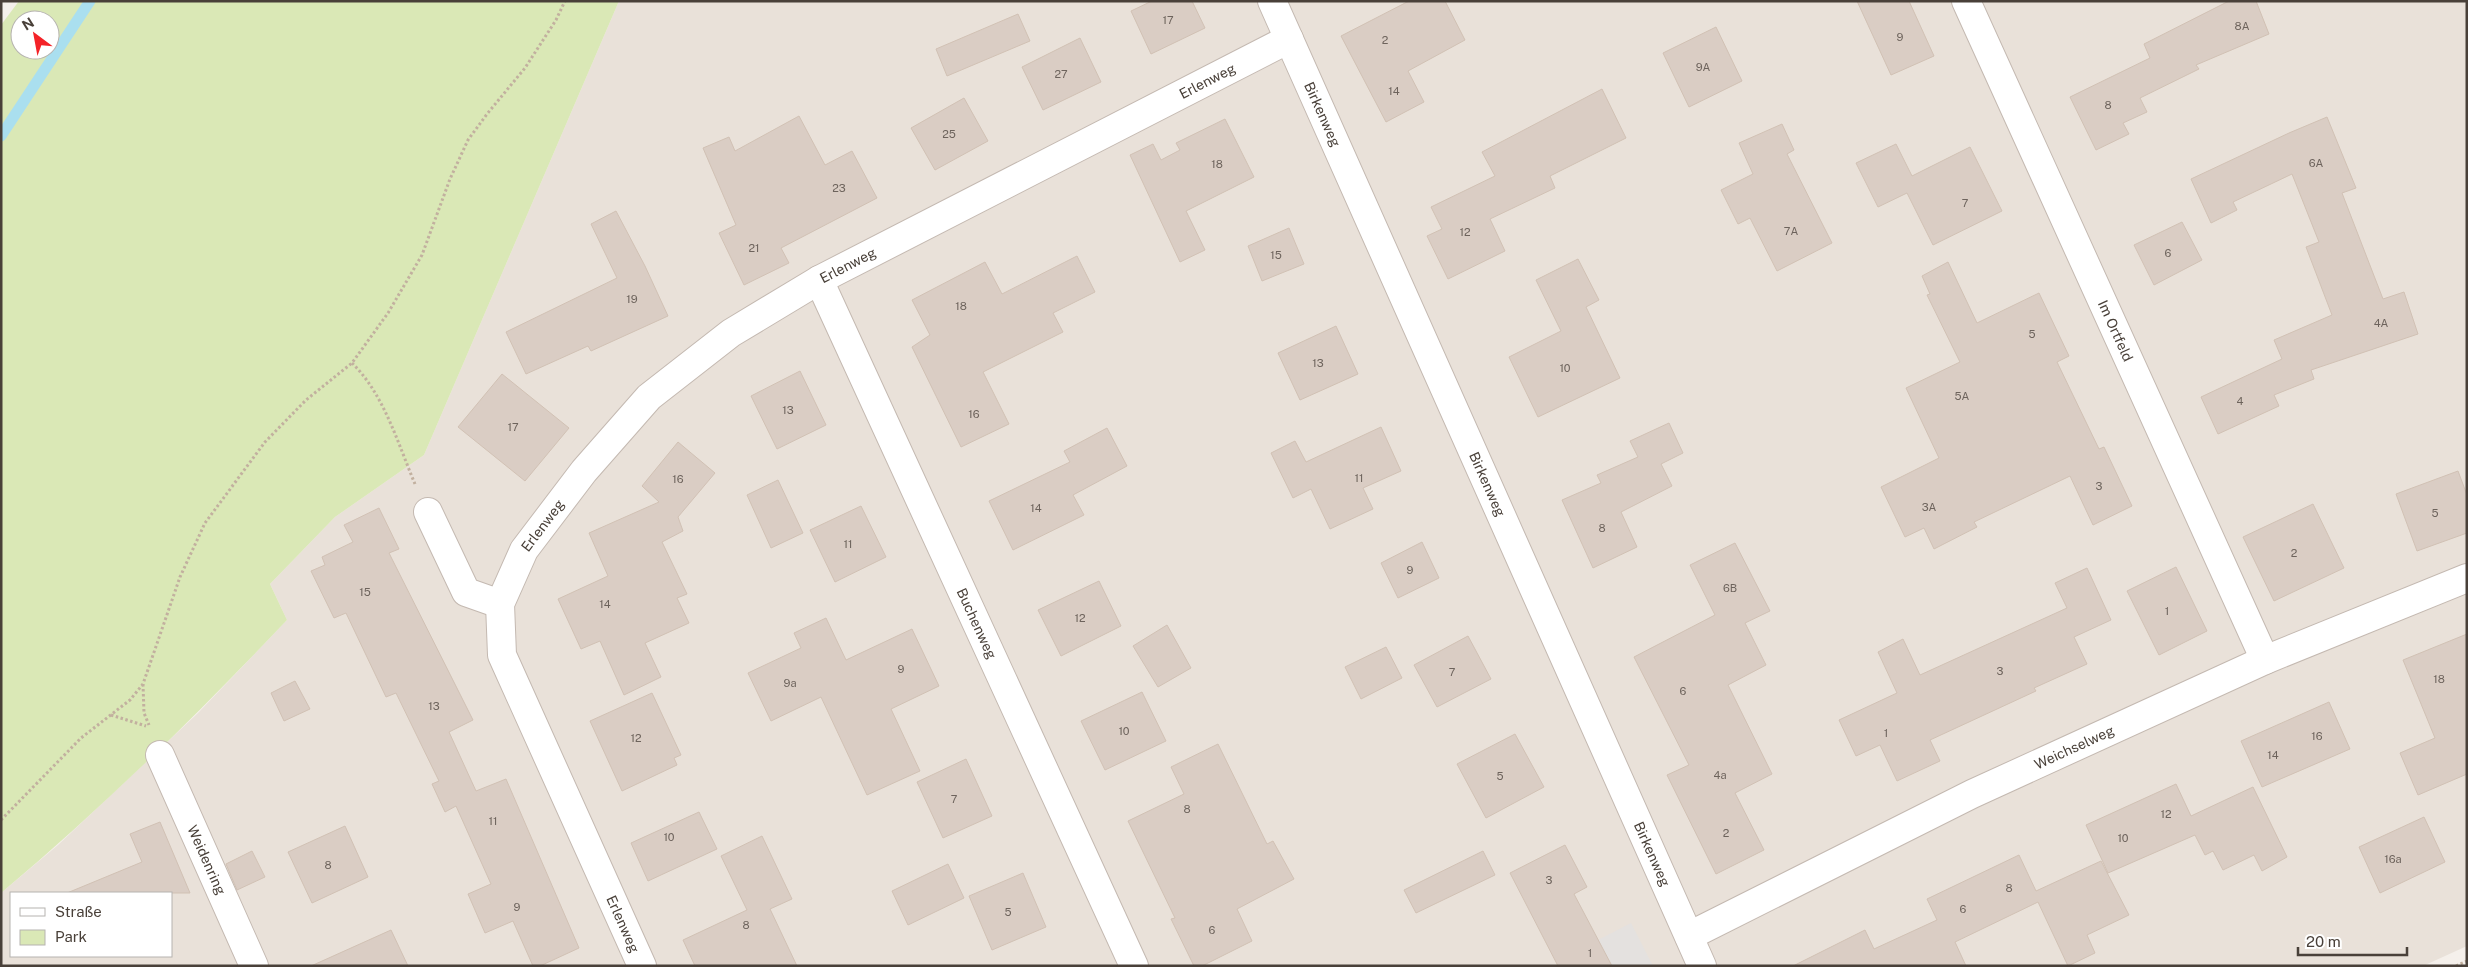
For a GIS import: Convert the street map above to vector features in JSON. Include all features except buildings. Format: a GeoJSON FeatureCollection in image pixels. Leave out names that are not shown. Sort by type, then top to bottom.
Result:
{"type":"FeatureCollection","features":[{"type":"Feature","properties":{"kind":"street","name":"Im Ortfeld"},"geometry":{"type":"LineString","coordinates":[[1966,1],[2265,660]]}},
{"type":"Feature","properties":{"kind":"street","name":"Birkenweg"},"geometry":{"type":"LineString","coordinates":[[1273,2],[1702,966]]}},
{"type":"Feature","properties":{"kind":"street","name":"Erlenweg"},"geometry":{"type":"LineString","coordinates":[[642,966],[502,655],[500,604],[524,550],[584,471],[650,397],[731,333],[819,280],[1289,39]]}},
{"type":"Feature","properties":{"kind":"street","name":"Buchenweg"},"geometry":{"type":"LineString","coordinates":[[819,280],[1134,966]]}},
{"type":"Feature","properties":{"kind":"street"},"geometry":{"type":"LineString","coordinates":[[428,512],[466,592],[500,604]]}},
{"type":"Feature","properties":{"kind":"street","name":"Weichselweg"},"geometry":{"type":"LineString","coordinates":[[1689,936],[1972,794],[2265,660],[2467,578]]}},
{"type":"Feature","properties":{"kind":"street","name":"Weidenring"},"geometry":{"type":"LineString","coordinates":[[160,755],[254,966]]}},
{"type":"Feature","properties":{"kind":"path"},"geometry":{"type":"LineString","coordinates":[[1,820],[81,738],[130,700],[143,684],[180,577],[205,523],[265,442],[306,400],[352,363],[388,313],[422,255],[450,179],[468,140],[487,114],[526,68],[556,20],[565,1]]}},
{"type":"Feature","properties":{"kind":"path"},"geometry":{"type":"LineString","coordinates":[[352,363],[364,375],[386,416],[428,512]]}},
{"type":"Feature","properties":{"kind":"path"},"geometry":{"type":"LineString","coordinates":[[110,715],[134,721],[150,728],[144,714],[143,684]]}},
{"type":"Feature","properties":{"kind":"path"},"geometry":{"type":"LineString","coordinates":[[2456,966],[2467,961]]}},
{"type":"Feature","properties":{"kind":"shaded area"},"geometry":{"type":"Polygon","coordinates":[[[619,1],[2467,1],[2467,946],[2423,966],[1,966],[1,893],[58,845],[198,713],[287,620],[270,584],[335,517],[424,455],[619,1]]]}},
{"type":"Feature","properties":{"kind":"shaded area"},"geometry":{"type":"Polygon","coordinates":[[[1631,923],[1653,966],[1612,966],[1598,940],[1631,923]]]}},
{"type":"Feature","properties":{"kind":"green space"},"geometry":{"type":"Polygon","coordinates":[[[19,1],[619,1],[424,455],[335,517],[270,584],[287,620],[148,761],[76,828],[1,893],[1,25],[10,13],[10,60],[60,60],[60,10],[12,10],[19,1]]]}},
{"type":"Feature","properties":{"kind":"waterway"},"geometry":{"type":"LineString","coordinates":[[1,136],[90,1]]}}]}
